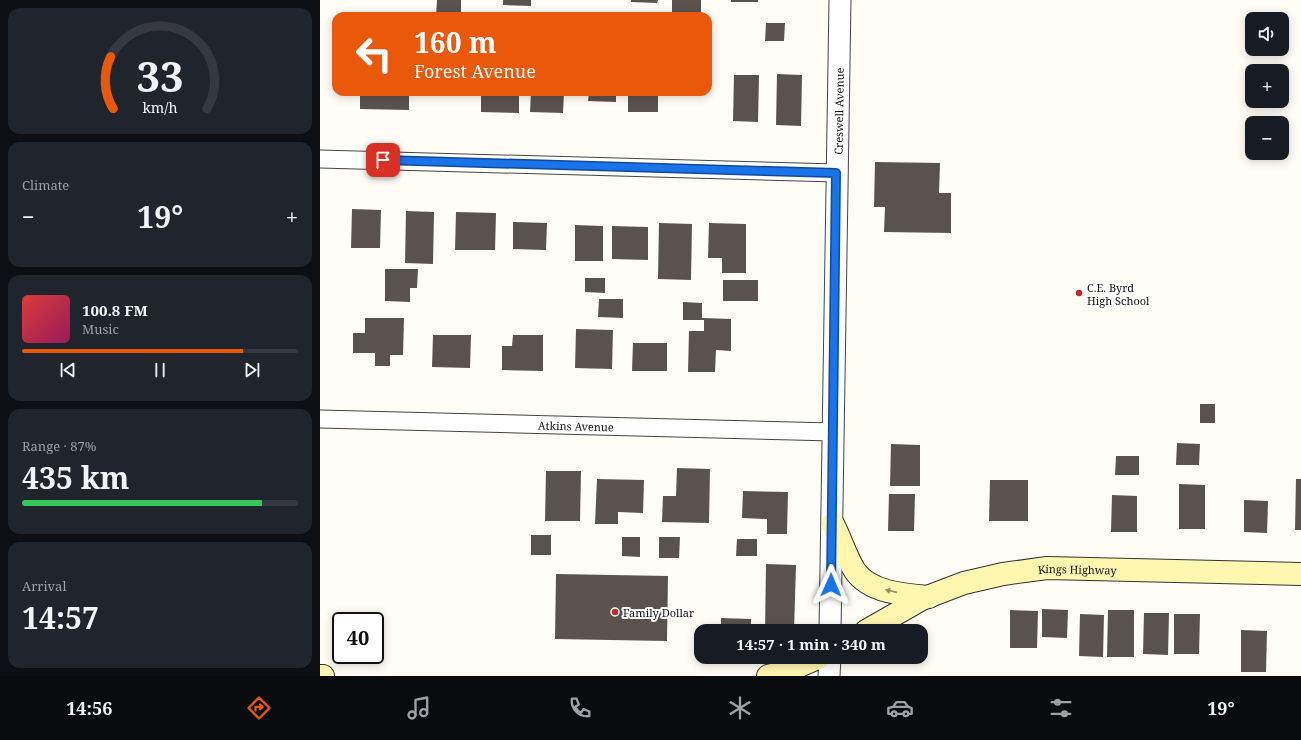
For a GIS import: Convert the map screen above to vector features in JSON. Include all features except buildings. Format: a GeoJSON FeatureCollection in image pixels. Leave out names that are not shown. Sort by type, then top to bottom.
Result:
{"type":"FeatureCollection","features":[{"type":"Feature","properties":{"kind":"main road"},"geometry":{"type":"LineString","coordinates":[[833,524],[856,572],[865,581],[886,590],[929,597]]}},
{"type":"Feature","properties":{"kind":"main road","name":"Kings Highway"},"geometry":{"type":"LineString","coordinates":[[879,624],[929,597],[964,583],[1003,574],[1047,568],[1301,574]]}},
{"type":"Feature","properties":{"kind":"main road"},"geometry":{"type":"LineString","coordinates":[[768,676],[788,672],[805,664]]}},
{"type":"Feature","properties":{"kind":"street","name":"Creswell Avenue"},"geometry":{"type":"LineString","coordinates":[[830,624],[833,524],[836,173],[840,0]]}},
{"type":"Feature","properties":{"kind":"street"},"geometry":{"type":"LineString","coordinates":[[320,159],[836,173]]}},
{"type":"Feature","properties":{"kind":"street","name":"Atkins Avenue"},"geometry":{"type":"LineString","coordinates":[[320,419],[833,432]]}},
{"type":"Feature","properties":{"kind":"street"},"geometry":{"type":"LineString","coordinates":[[829,676],[830,664]]}},
{"type":"Feature","properties":{"kind":"place","name":"C.E. Byrd High School"},"geometry":{"type":"Point","coordinates":[1079,293]}},
{"type":"Feature","properties":{"kind":"place","name":"Family Dollar"},"geometry":{"type":"Point","coordinates":[615,612]}},
{"type":"Feature","properties":{"kind":"route"},"geometry":{"type":"LineString","coordinates":[[383,160],[836,173],[833,524],[831,585]]}}]}
